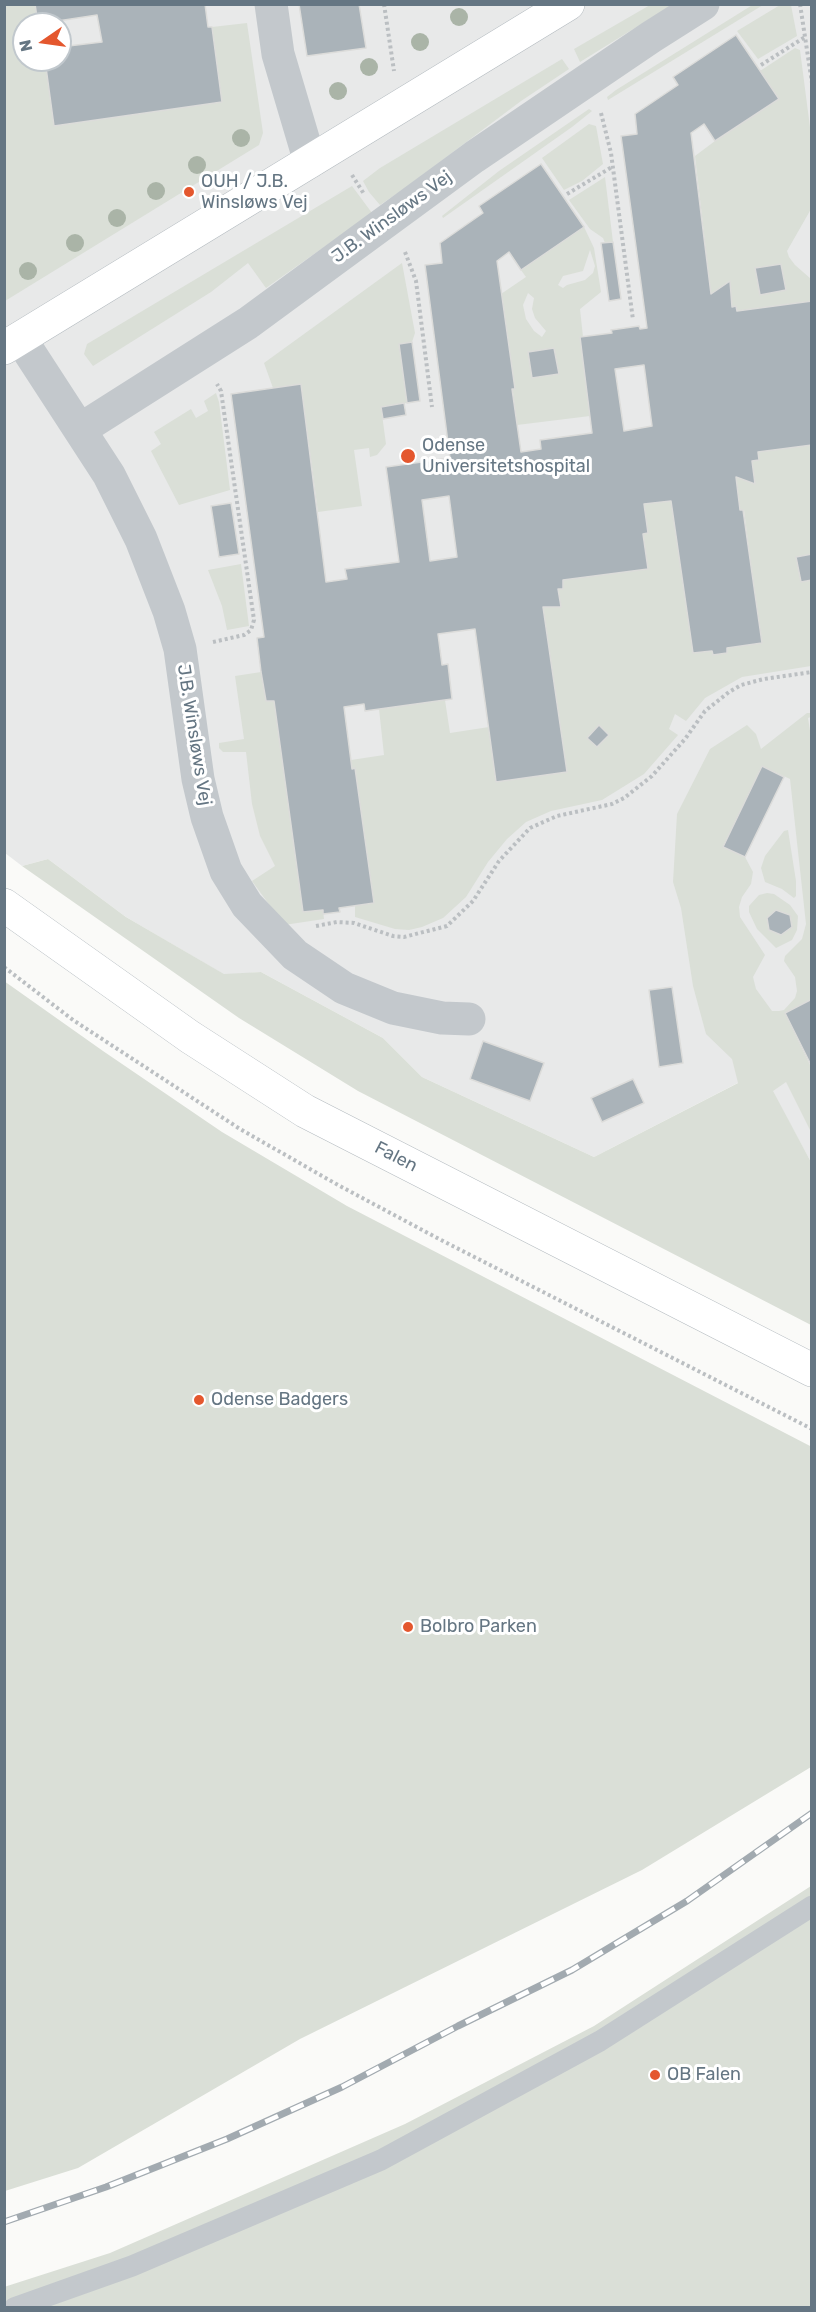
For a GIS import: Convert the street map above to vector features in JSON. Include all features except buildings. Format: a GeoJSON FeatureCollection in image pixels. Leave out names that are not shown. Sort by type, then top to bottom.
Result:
{"type":"FeatureCollection","features":[{"type":"Feature","properties":{"kind":"street"},"geometry":{"type":"LineString","coordinates":[[272,4],[278,54],[322,155]]}},
{"type":"Feature","properties":{"kind":"street","name":"J.B. Winsløws Vej"},"geometry":{"type":"LineString","coordinates":[[469,1019],[442,1018],[393,1008],[344,988],[295,955],[247,905],[226,871],[207,818],[198,779],[180,649],[169,611],[141,539],[109,475],[81,429],[12,343],[568,4]]}},
{"type":"Feature","properties":{"kind":"street","name":"J.B. Winsløws Vej"},"geometry":{"type":"LineString","coordinates":[[81,429],[248,323],[474,157],[586,80],[703,4]]}},
{"type":"Feature","properties":{"kind":"street","name":"Falen"},"geometry":{"type":"LineString","coordinates":[[4,905],[190,1037],[305,1111],[812,1370]]}},
{"type":"Feature","properties":{"kind":"lane"},"geometry":{"type":"LineString","coordinates":[[14,2307],[132,2266],[381,2160],[600,2042],[812,1906]]}},
{"type":"Feature","properties":{"kind":"path"},"geometry":{"type":"LineString","coordinates":[[384,4],[399,108]]}},
{"type":"Feature","properties":{"kind":"path"},"geometry":{"type":"LineString","coordinates":[[800,4],[812,83]]}},
{"type":"Feature","properties":{"kind":"path"},"geometry":{"type":"LineString","coordinates":[[761,65],[805,37]]}},
{"type":"Feature","properties":{"kind":"path"},"geometry":{"type":"LineString","coordinates":[[586,80],[603,116],[633,320]]}},
{"type":"Feature","properties":{"kind":"path"},"geometry":{"type":"LineString","coordinates":[[322,155],[384,223],[406,254],[416,281],[432,407]]}},
{"type":"Feature","properties":{"kind":"path"},"geometry":{"type":"LineString","coordinates":[[567,194],[612,167]]}},
{"type":"Feature","properties":{"kind":"path"},"geometry":{"type":"LineString","coordinates":[[180,649],[244,635],[251,630],[254,620],[221,391],[200,354]]}},
{"type":"Feature","properties":{"kind":"path"},"geometry":{"type":"LineString","coordinates":[[272,933],[337,922],[354,923],[393,936],[404,937],[447,926],[473,901],[500,861],[530,828],[557,816],[612,804],[624,798],[652,776],[685,739],[705,711],[741,685],[812,672]]}},
{"type":"Feature","properties":{"kind":"path"},"geometry":{"type":"LineString","coordinates":[[4,967],[83,1026],[240,1129],[441,1240],[812,1429]]}},
{"type":"Feature","properties":{"kind":"shaded area"},"geometry":{"type":"Polygon","coordinates":[[[754,4],[763,5],[608,100],[607,97],[616,90],[754,4]]]}},
{"type":"Feature","properties":{"kind":"shaded area","name":"Odense Universitetshospital"},"geometry":{"type":"Polygon","coordinates":[[[4,5],[811,5],[811,1162],[761,1071],[594,1157],[422,1077],[383,1038],[261,972],[225,975],[126,917],[48,859],[22,866],[5,853],[4,5]]]}},
{"type":"Feature","properties":{"kind":"shaded area"},"geometry":{"type":"Polygon","coordinates":[[[5,5],[35,5],[36,12],[12,12],[12,72],[47,72],[54,126],[222,102],[212,27],[247,23],[263,133],[259,145],[5,301],[5,5]]]}},
{"type":"Feature","properties":{"kind":"shaded area"},"geometry":{"type":"Polygon","coordinates":[[[650,5],[672,5],[580,62],[574,49],[650,5]]]}},
{"type":"Feature","properties":{"kind":"shaded area"},"geometry":{"type":"Polygon","coordinates":[[[780,5],[791,5],[797,36],[758,59],[737,31],[780,5]]]}},
{"type":"Feature","properties":{"kind":"shaded area"},"geometry":{"type":"Polygon","coordinates":[[[795,48],[800,50],[811,135],[811,209],[787,251],[795,265],[811,279],[811,301],[737,311],[736,306],[732,306],[729,281],[711,294],[695,156],[715,141],[760,71],[795,48]],[[781,264],[755,268],[760,295],[786,290],[781,264]]]}},
{"type":"Feature","properties":{"kind":"shaded area"},"geometry":{"type":"Polygon","coordinates":[[[562,59],[569,69],[521,101],[405,188],[380,205],[369,192],[363,181],[380,168],[562,59]]]}},
{"type":"Feature","properties":{"kind":"shaded area"},"geometry":{"type":"Polygon","coordinates":[[[589,109],[592,111],[572,127],[443,218],[442,216],[499,171],[589,109]]]}},
{"type":"Feature","properties":{"kind":"shaded area"},"geometry":{"type":"Polygon","coordinates":[[[589,124],[596,126],[603,164],[582,181],[564,190],[542,158],[589,124]]]}},
{"type":"Feature","properties":{"kind":"shaded area"},"geometry":{"type":"Polygon","coordinates":[[[605,177],[613,242],[605,243],[603,238],[590,229],[569,200],[605,177]]]}},
{"type":"Feature","properties":{"kind":"shaded area"},"geometry":{"type":"Polygon","coordinates":[[[352,186],[372,213],[266,288],[248,263],[211,292],[93,366],[84,354],[87,344],[352,186]]]}},
{"type":"Feature","properties":{"kind":"shaded area"},"geometry":{"type":"Polygon","coordinates":[[[584,227],[594,248],[601,292],[580,309],[583,337],[580,338],[590,416],[517,425],[501,294],[526,277],[521,270],[584,227]],[[590,250],[583,271],[563,276],[558,285],[563,288],[585,280],[593,273],[595,266],[590,250]],[[528,293],[523,305],[526,319],[534,331],[542,337],[546,331],[535,318],[532,309],[534,298],[528,293]],[[554,348],[528,352],[532,378],[559,374],[554,348]]]}},
{"type":"Feature","properties":{"kind":"shaded area"},"geometry":{"type":"Polygon","coordinates":[[[402,263],[415,333],[412,342],[399,344],[407,403],[381,407],[386,444],[377,455],[370,457],[369,448],[354,450],[362,506],[318,512],[301,385],[273,388],[264,363],[402,263]]]}},
{"type":"Feature","properties":{"kind":"shaded area"},"geometry":{"type":"Polygon","coordinates":[[[216,393],[230,490],[179,505],[151,451],[161,444],[154,432],[191,409],[196,418],[208,411],[204,401],[216,393]]]}},
{"type":"Feature","properties":{"kind":"shaded area"},"geometry":{"type":"Polygon","coordinates":[[[811,445],[811,554],[796,557],[801,581],[811,580],[811,666],[742,677],[705,698],[686,721],[675,714],[669,729],[678,735],[644,774],[602,800],[551,811],[526,822],[507,839],[488,862],[466,897],[443,918],[409,930],[395,929],[355,917],[355,905],[373,902],[355,769],[352,769],[351,760],[384,755],[379,709],[445,700],[450,733],[489,727],[496,782],[567,772],[543,607],[561,607],[558,589],[563,580],[648,569],[643,534],[648,533],[644,504],[671,501],[693,653],[712,651],[713,655],[727,653],[727,648],[761,643],[744,510],[740,510],[736,477],[754,484],[752,461],[759,460],[758,452],[811,445]]]}},
{"type":"Feature","properties":{"kind":"shaded area"},"geometry":{"type":"Polygon","coordinates":[[[241,564],[249,626],[227,630],[222,606],[208,570],[241,564]]]}},
{"type":"Feature","properties":{"kind":"shaded area"},"geometry":{"type":"Polygon","coordinates":[[[261,672],[266,701],[274,701],[303,912],[323,910],[324,919],[284,925],[252,881],[275,866],[260,836],[252,804],[246,752],[223,752],[219,748],[219,743],[244,739],[235,676],[261,672]]]}},
{"type":"Feature","properties":{"kind":"shaded area"},"geometry":{"type":"Polygon","coordinates":[[[807,713],[811,713],[811,717],[808,718],[812,743],[811,999],[785,1013],[811,1067],[811,1132],[786,1082],[773,1091],[811,1162],[811,1325],[358,1091],[239,1018],[22,866],[48,859],[126,917],[224,974],[261,972],[383,1038],[422,1077],[594,1157],[738,1083],[732,1059],[706,1034],[693,986],[681,908],[673,882],[677,814],[710,749],[747,725],[756,734],[761,749],[807,713]],[[762,766],[723,846],[745,857],[753,872],[751,884],[742,897],[739,907],[740,917],[765,955],[753,977],[756,989],[772,1011],[784,1010],[795,998],[797,991],[795,977],[784,961],[785,956],[802,939],[806,924],[790,779],[762,766]]]}},
{"type":"Feature","properties":{"kind":"shaded area"},"geometry":{"type":"Polygon","coordinates":[[[788,830],[796,881],[794,898],[782,889],[765,882],[761,868],[765,856],[784,831],[788,830]]]}},
{"type":"Feature","properties":{"kind":"shaded area"},"geometry":{"type":"Polygon","coordinates":[[[774,894],[790,905],[798,916],[797,930],[792,940],[776,948],[757,929],[749,912],[749,906],[759,895],[774,894]],[[776,910],[767,918],[769,930],[781,935],[792,927],[776,910]]]}},
{"type":"Feature","properties":{"kind":"shaded area","name":"Bolbro Parken"},"geometry":{"type":"Polygon","coordinates":[[[4,981],[222,1132],[347,1206],[812,1447],[811,1767],[642,1870],[300,2039],[78,2168],[5,2191],[4,981]]]}},
{"type":"Feature","properties":{"kind":"shaded area","name":"OB Falen"},"geometry":{"type":"Polygon","coordinates":[[[811,1886],[811,2307],[5,2308],[4,2287],[110,2253],[405,2124],[594,2026],[811,1886]]]}},
{"type":"Feature","properties":{"kind":"railway"},"geometry":{"type":"LineString","coordinates":[[4,2222],[106,2187],[227,2139],[342,2087],[572,1970],[687,1901],[812,1813]]}},
{"type":"Feature","properties":{"kind":"place","name":"OUH / J.B. Winsløws Vej"},"geometry":{"type":"Point","coordinates":[189,192]}},
{"type":"Feature","properties":{"kind":"place","name":"Odense Universitetshospital"},"geometry":{"type":"Point","coordinates":[408,456]}},
{"type":"Feature","properties":{"kind":"place","name":"Odense Badgers"},"geometry":{"type":"Point","coordinates":[199,1400]}},
{"type":"Feature","properties":{"kind":"place","name":"Bolbro Parken"},"geometry":{"type":"Point","coordinates":[408,1627]}},
{"type":"Feature","properties":{"kind":"place","name":"OB Falen"},"geometry":{"type":"Point","coordinates":[655,2075]}}]}
